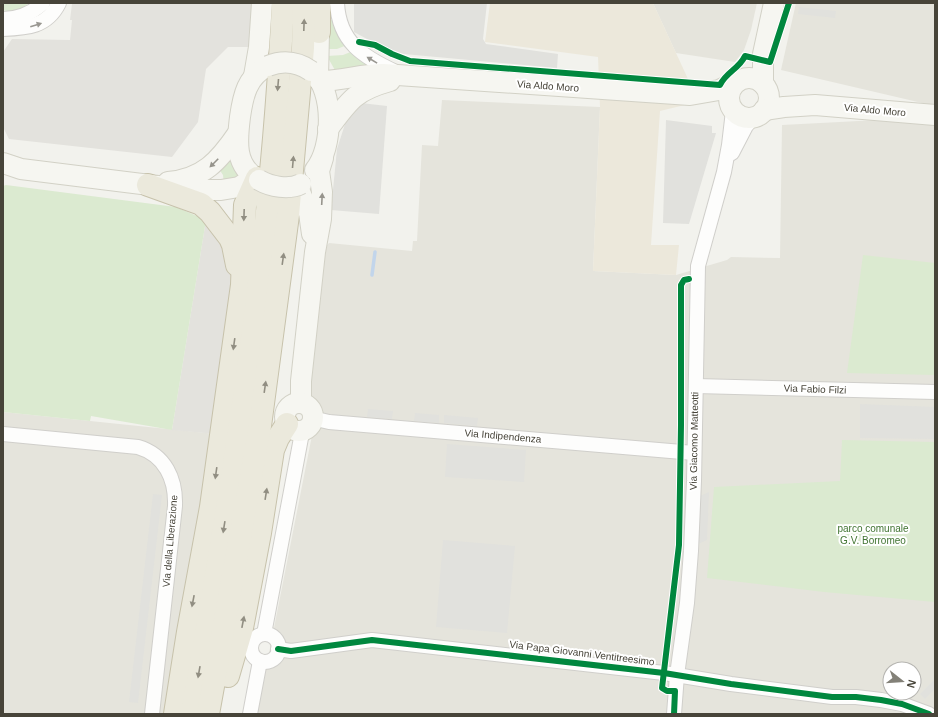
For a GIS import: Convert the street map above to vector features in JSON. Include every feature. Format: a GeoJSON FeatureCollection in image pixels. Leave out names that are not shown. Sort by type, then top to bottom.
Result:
{"type":"FeatureCollection","features":[{"type":"Feature","properties":{"kind":"highway"},"geometry":{"type":"LineString","coordinates":[[192,714],[240,427],[261,271],[281,47],[283,3]]}},
{"type":"Feature","properties":{"kind":"highway"},"geometry":{"type":"LineString","coordinates":[[208,714],[261,418],[288,215],[303,48],[304,3]]}},
{"type":"Feature","properties":{"kind":"highway"},"geometry":{"type":"LineString","coordinates":[[319,3],[319,32]]}},
{"type":"Feature","properties":{"kind":"highway"},"geometry":{"type":"LineString","coordinates":[[175,714],[188,632],[211,507],[242,285],[245,205],[257,178]]}},
{"type":"Feature","properties":{"kind":"highway"},"geometry":{"type":"LineString","coordinates":[[148,185],[201,204],[210,212],[233,245],[242,285]]}},
{"type":"Feature","properties":{"kind":"highway"},"geometry":{"type":"LineString","coordinates":[[220,714],[228,673],[242,628],[260,533],[273,450],[278,438],[298,418]]}},
{"type":"Feature","properties":{"kind":"street"},"geometry":{"type":"LineString","coordinates":[[3,19],[22,16],[34,10],[43,3]]}},
{"type":"Feature","properties":{"kind":"street"},"geometry":{"type":"LineString","coordinates":[[3,29],[33,26],[42,23],[50,17],[59,3]]}},
{"type":"Feature","properties":{"kind":"street"},"geometry":{"type":"LineString","coordinates":[[261,71],[259,47],[262,3]]}},
{"type":"Feature","properties":{"kind":"street"},"geometry":{"type":"LineString","coordinates":[[316,77],[319,32],[323,18],[333,3]]}},
{"type":"Feature","properties":{"kind":"street"},"geometry":{"type":"LineString","coordinates":[[336,3],[337,12],[343,31],[356,49],[372,61],[408,76]]}},
{"type":"Feature","properties":{"kind":"street"},"geometry":{"type":"LineString","coordinates":[[766,36],[729,95],[732,110],[744,117],[760,113],[768,101],[762,60],[774,3]]}},
{"type":"Feature","properties":{"kind":"street"},"geometry":{"type":"LineString","coordinates":[[264,634],[295,470],[301,381],[320,218],[322,192],[319,171],[323,158],[328,130],[328,107],[325,92],[316,77],[302,65],[278,63],[261,71],[248,84],[243,97],[237,142],[240,156],[246,168],[257,178],[273,186],[297,188],[315,170],[323,158]]}},
{"type":"Feature","properties":{"kind":"street","name":"Via Aldo Moro"},"geometry":{"type":"LineString","coordinates":[[316,77],[338,80],[375,74],[690,95],[719,90],[737,82]]}},
{"type":"Feature","properties":{"kind":"street","name":"Via Aldo Moro"},"geometry":{"type":"LineString","coordinates":[[328,130],[346,106],[361,92],[375,85],[408,76]]}},
{"type":"Feature","properties":{"kind":"street"},"geometry":{"type":"LineString","coordinates":[[737,82],[745,78],[752,78],[758,80],[765,86]]}},
{"type":"Feature","properties":{"kind":"street","name":"Via Aldo Moro"},"geometry":{"type":"LineString","coordinates":[[765,86],[815,105]]}},
{"type":"Feature","properties":{"kind":"street","name":"Via Aldo Moro"},"geometry":{"type":"LineString","coordinates":[[690,95],[732,110]]}},
{"type":"Feature","properties":{"kind":"street","name":"Via Aldo Moro"},"geometry":{"type":"LineString","coordinates":[[760,113],[784,107],[815,105],[935,115]]}},
{"type":"Feature","properties":{"kind":"street","name":"Via Giacomo Matteotti"},"geometry":{"type":"LineString","coordinates":[[674,714],[677,675],[689,575],[696,386],[698,266],[724,172],[729,145],[732,110]]}},
{"type":"Feature","properties":{"kind":"street","name":"Via Giacomo Matteotti"},"geometry":{"type":"LineString","coordinates":[[724,172],[741,135],[750,121],[760,113]]}},
{"type":"Feature","properties":{"kind":"street"},"geometry":{"type":"LineString","coordinates":[[148,185],[178,181],[190,178],[203,172],[212,166],[238,133]]}},
{"type":"Feature","properties":{"kind":"street"},"geometry":{"type":"LineString","coordinates":[[9,168],[190,190],[239,188],[257,178]]}},
{"type":"Feature","properties":{"kind":"street"},"geometry":{"type":"LineString","coordinates":[[297,188],[309,213],[315,252]]}},
{"type":"Feature","properties":{"kind":"street","name":"Via Fabio Filzi"},"geometry":{"type":"LineString","coordinates":[[696,386],[935,392]]}},
{"type":"Feature","properties":{"kind":"street","name":"Via Indipendenza"},"geometry":{"type":"LineString","coordinates":[[298,418],[329,422],[694,453]]}},
{"type":"Feature","properties":{"kind":"street","name":"Via della Liberazione"},"geometry":{"type":"LineString","coordinates":[[3,434],[138,447],[152,453],[161,461],[168,471],[173,483],[175,506],[152,714]]}},
{"type":"Feature","properties":{"kind":"street"},"geometry":{"type":"LineString","coordinates":[[264,634],[275,638],[278,649],[272,660],[260,661],[252,654],[252,644],[255,638],[264,634]]}},
{"type":"Feature","properties":{"kind":"street","name":"Via Papa Giovanni Ventitreesimo"},"geometry":{"type":"LineString","coordinates":[[278,649],[291,651],[372,640],[677,675],[731,684],[825,696],[856,697],[881,700],[902,704],[929,714]]}},
{"type":"Feature","properties":{"kind":"street"},"geometry":{"type":"LineString","coordinates":[[250,714],[260,661]]}},
{"type":"Feature","properties":{"kind":"shaded area"},"geometry":{"type":"Polygon","coordinates":[[[73,3],[252,3],[250,47],[228,47],[206,69],[198,122],[172,157],[9,139],[3,127],[3,52],[12,39],[70,40],[72,20],[70,20],[73,3]]]}},
{"type":"Feature","properties":{"kind":"shaded area"},"geometry":{"type":"Polygon","coordinates":[[[354,3],[487,3],[483,39],[486,44],[558,54],[557,68],[393,53],[354,32],[354,3]]]}},
{"type":"Feature","properties":{"kind":"shaded area"},"geometry":{"type":"Polygon","coordinates":[[[490,3],[653,3],[694,92],[693,103],[660,111],[651,245],[679,245],[676,275],[593,271],[600,107],[598,57],[485,42],[490,3]]]}},
{"type":"Feature","properties":{"kind":"shaded area"},"geometry":{"type":"Polygon","coordinates":[[[653,3],[757,3],[751,30],[744,50],[735,62],[676,53],[653,3]]]}},
{"type":"Feature","properties":{"kind":"shaded area"},"geometry":{"type":"Polygon","coordinates":[[[796,3],[935,3],[935,106],[781,70],[796,3]]]}},
{"type":"Feature","properties":{"kind":"shaded area"},"geometry":{"type":"Polygon","coordinates":[[[799,7],[836,11],[835,18],[798,14],[799,7]]]}},
{"type":"Feature","properties":{"kind":"shaded area"},"geometry":{"type":"Polygon","coordinates":[[[442,100],[600,107],[593,271],[676,275],[727,260],[731,257],[780,258],[782,125],[935,117],[935,714],[257,714],[317,410],[305,398],[321,252],[329,243],[412,251],[413,241],[417,241],[422,145],[438,146],[442,100]]]}},
{"type":"Feature","properties":{"kind":"shaded area"},"geometry":{"type":"Polygon","coordinates":[[[361,103],[387,106],[379,214],[331,210],[337,149],[346,121],[361,103]]]}},
{"type":"Feature","properties":{"kind":"shaded area"},"geometry":{"type":"Polygon","coordinates":[[[666,120],[712,126],[712,133],[716,133],[689,224],[663,223],[666,120]]]}},
{"type":"Feature","properties":{"kind":"shaded area"},"geometry":{"type":"Polygon","coordinates":[[[206,220],[224,242],[236,288],[216,434],[172,430],[206,220]]]}},
{"type":"Feature","properties":{"kind":"shaded area"},"geometry":{"type":"Polygon","coordinates":[[[860,404],[935,407],[935,439],[860,438],[860,404]]]}},
{"type":"Feature","properties":{"kind":"shaded area"},"geometry":{"type":"Polygon","coordinates":[[[368,409],[393,411],[392,419],[367,417],[368,409]]]}},
{"type":"Feature","properties":{"kind":"shaded area"},"geometry":{"type":"Polygon","coordinates":[[[3,412],[216,434],[172,714],[3,714],[3,412]]]}},
{"type":"Feature","properties":{"kind":"shaded area"},"geometry":{"type":"Polygon","coordinates":[[[415,413],[439,415],[439,423],[414,421],[415,413]]]}},
{"type":"Feature","properties":{"kind":"shaded area"},"geometry":{"type":"Polygon","coordinates":[[[444,415],[478,418],[477,426],[444,423],[444,415]]]}},
{"type":"Feature","properties":{"kind":"shaded area"},"geometry":{"type":"Polygon","coordinates":[[[447,444],[526,450],[524,482],[445,477],[447,444]]]}},
{"type":"Feature","properties":{"kind":"shaded area"},"geometry":{"type":"Polygon","coordinates":[[[709,492],[707,540],[698,544],[700,496],[709,492]]]}},
{"type":"Feature","properties":{"kind":"shaded area"},"geometry":{"type":"Polygon","coordinates":[[[153,494],[162,495],[138,703],[129,702],[153,494]]]}},
{"type":"Feature","properties":{"kind":"shaded area"},"geometry":{"type":"Polygon","coordinates":[[[443,540],[515,546],[507,633],[436,627],[443,540]]]}},
{"type":"Feature","properties":{"kind":"shaded area"},"geometry":{"type":"Polygon","coordinates":[[[934,680],[935,681],[935,689],[925,699],[922,696],[922,692],[934,680]]]}},
{"type":"Feature","properties":{"kind":"green space"},"geometry":{"type":"Polygon","coordinates":[[[3,3],[29,3],[20,9],[11,11],[3,10],[3,3]]]}},
{"type":"Feature","properties":{"kind":"green space"},"geometry":{"type":"Polygon","coordinates":[[[330,20],[333,20],[347,45],[337,49],[327,49],[330,20]]]}},
{"type":"Feature","properties":{"kind":"green space"},"geometry":{"type":"Polygon","coordinates":[[[353,51],[376,67],[336,72],[327,56],[343,55],[353,51]]]}},
{"type":"Feature","properties":{"kind":"green space"},"geometry":{"type":"Polygon","coordinates":[[[229,156],[239,172],[239,183],[224,185],[223,175],[219,169],[229,156]]]}},
{"type":"Feature","properties":{"kind":"green space"},"geometry":{"type":"Polygon","coordinates":[[[6,185],[176,207],[206,220],[172,430],[91,416],[90,421],[3,412],[3,186],[6,185]]]}},
{"type":"Feature","properties":{"kind":"green space"},"geometry":{"type":"Polygon","coordinates":[[[863,255],[935,263],[935,375],[847,373],[863,255]]]}},
{"type":"Feature","properties":{"kind":"green space","name":"parco comunale G.V. Borromeo"},"geometry":{"type":"Polygon","coordinates":[[[842,440],[935,442],[935,602],[824,592],[707,578],[714,487],[840,481],[842,440]]]}},
{"type":"Feature","properties":{"kind":"waterway"},"geometry":{"type":"LineString","coordinates":[[372,275],[375,252]]}},
{"type":"Feature","properties":{"kind":"cycle path"},"geometry":{"type":"LineString","coordinates":[[359,42],[375,45],[410,61],[720,85],[745,56],[770,62],[789,3]]}},
{"type":"Feature","properties":{"kind":"cycle path"},"geometry":{"type":"LineString","coordinates":[[674,714],[675,691],[667,691],[662,688],[679,545],[681,285],[684,280],[689,279]]}},
{"type":"Feature","properties":{"kind":"cycle path"},"geometry":{"type":"LineString","coordinates":[[278,649],[291,651],[372,640],[664,673],[731,684],[832,697],[856,697],[881,700],[902,704],[929,714]]}}]}
